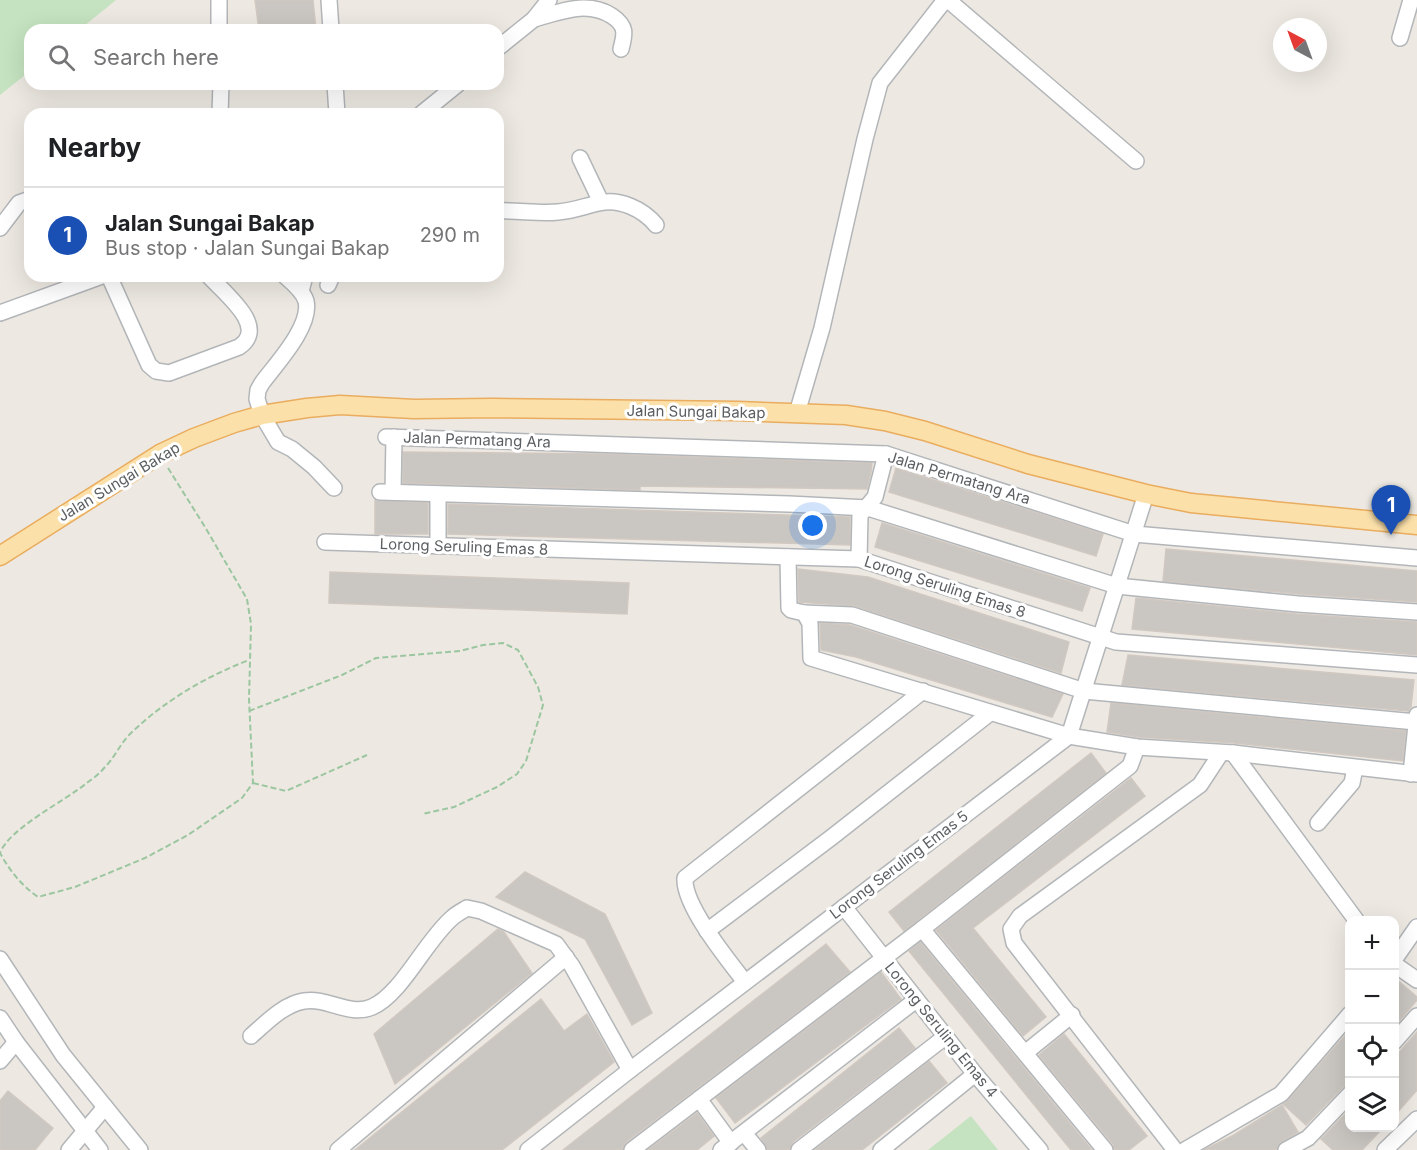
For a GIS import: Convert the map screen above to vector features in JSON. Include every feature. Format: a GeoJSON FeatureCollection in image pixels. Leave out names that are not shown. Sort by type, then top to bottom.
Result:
{"type":"FeatureCollection","features":[{"type":"Feature","properties":{"kind":"main road","name":"Jalan Sungai Bakap"},"geometry":{"type":"LineString","coordinates":[[0,555],[160,454],[194,438],[262,415],[340,405],[414,410],[492,408],[846,415],[885,421],[925,431],[1028,464],[1146,494],[1203,504],[1417,525]]}},
{"type":"Feature","properties":{"kind":"street"},"geometry":{"type":"LineString","coordinates":[[219,0],[219,24]]}},
{"type":"Feature","properties":{"kind":"street"},"geometry":{"type":"LineString","coordinates":[[329,0],[331,24]]}},
{"type":"Feature","properties":{"kind":"street"},"geometry":{"type":"LineString","coordinates":[[504,43],[534,19],[549,0]]}},
{"type":"Feature","properties":{"kind":"street"},"geometry":{"type":"LineString","coordinates":[[797,413],[822,328],[880,83],[947,0],[1136,161]]}},
{"type":"Feature","properties":{"kind":"street"},"geometry":{"type":"LineString","coordinates":[[1400,38],[1411,0]]}},
{"type":"Feature","properties":{"kind":"street"},"geometry":{"type":"LineString","coordinates":[[534,19],[571,8],[587,7],[603,11],[623,26],[625,35],[621,49]]}},
{"type":"Feature","properties":{"kind":"street"},"geometry":{"type":"LineString","coordinates":[[220,108],[221,90]]}},
{"type":"Feature","properties":{"kind":"street"},"geometry":{"type":"LineString","coordinates":[[335,90],[337,108]]}},
{"type":"Feature","properties":{"kind":"street"},"geometry":{"type":"LineString","coordinates":[[428,108],[451,90]]}},
{"type":"Feature","properties":{"kind":"street"},"geometry":{"type":"LineString","coordinates":[[580,158],[601,202]]}},
{"type":"Feature","properties":{"kind":"street"},"geometry":{"type":"LineString","coordinates":[[0,228],[19,203],[24,201]]}},
{"type":"Feature","properties":{"kind":"street"},"geometry":{"type":"LineString","coordinates":[[504,211],[554,213],[576,210],[601,202],[631,206],[642,212],[656,225]]}},
{"type":"Feature","properties":{"kind":"street"},"geometry":{"type":"LineString","coordinates":[[0,314],[86,282]]}},
{"type":"Feature","properties":{"kind":"street"},"geometry":{"type":"LineString","coordinates":[[112,282],[149,365],[156,371],[169,374],[239,347],[246,342],[251,332],[247,318],[214,282]]}},
{"type":"Feature","properties":{"kind":"street"},"geometry":{"type":"LineString","coordinates":[[291,282],[301,291],[306,302],[304,322],[258,390],[257,399],[262,415],[278,442],[314,467],[334,488]]}},
{"type":"Feature","properties":{"kind":"street"},"geometry":{"type":"LineString","coordinates":[[301,291],[303,282]]}},
{"type":"Feature","properties":{"kind":"street","name":"Jalan Permatang Ara"},"geometry":{"type":"LineString","coordinates":[[438,494],[387,492],[390,437],[886,454],[1134,534],[1417,558]]}},
{"type":"Feature","properties":{"kind":"street"},"geometry":{"type":"LineString","coordinates":[[859,559],[860,515],[875,497],[886,454]]}},
{"type":"Feature","properties":{"kind":"street"},"geometry":{"type":"LineString","coordinates":[[438,546],[438,494],[868,508],[1117,586],[1298,604],[1417,612]]}},
{"type":"Feature","properties":{"kind":"street"},"geometry":{"type":"LineString","coordinates":[[1069,736],[1146,494]]}},
{"type":"Feature","properties":{"kind":"street","name":"Lorong Seruling Emas 8"},"geometry":{"type":"LineString","coordinates":[[325,542],[859,559],[1116,642],[1417,665]]}},
{"type":"Feature","properties":{"kind":"street"},"geometry":{"type":"LineString","coordinates":[[788,557],[789,608],[804,613],[852,615],[1084,691],[1416,722]]}},
{"type":"Feature","properties":{"kind":"street"},"geometry":{"type":"LineString","coordinates":[[804,613],[810,623],[811,658],[1069,736],[1137,747],[1227,753],[1414,774],[1417,715]]}},
{"type":"Feature","properties":{"kind":"street"},"geometry":{"type":"LineString","coordinates":[[745,982],[707,931],[684,887],[685,878],[923,690]]}},
{"type":"Feature","properties":{"kind":"street"},"geometry":{"type":"LineString","coordinates":[[707,931],[832,837],[990,713]]}},
{"type":"Feature","properties":{"kind":"street","name":"Lorong Seruling Emas 5"},"geometry":{"type":"LineString","coordinates":[[528,1150],[1069,736]]}},
{"type":"Feature","properties":{"kind":"street"},"geometry":{"type":"LineString","coordinates":[[632,1150],[884,959],[1130,766],[1137,747]]}},
{"type":"Feature","properties":{"kind":"street"},"geometry":{"type":"LineString","coordinates":[[1227,753],[1352,916]]}},
{"type":"Feature","properties":{"kind":"street"},"geometry":{"type":"LineString","coordinates":[[1175,1150],[1014,943],[1011,929],[1020,915],[1200,785],[1227,753]]}},
{"type":"Feature","properties":{"kind":"street"},"geometry":{"type":"LineString","coordinates":[[1317,823],[1352,783],[1355,768]]}},
{"type":"Feature","properties":{"kind":"street","name":"Lorong Seruling Emas 4"},"geometry":{"type":"LineString","coordinates":[[844,907],[975,1074],[1040,1150]]}},
{"type":"Feature","properties":{"kind":"street"},"geometry":{"type":"LineString","coordinates":[[251,1036],[283,1010],[304,1001],[323,1002],[349,1010],[372,1007],[392,992],[452,918],[467,908],[481,910],[556,944],[566,957],[630,1070]]}},
{"type":"Feature","properties":{"kind":"street"},"geometry":{"type":"LineString","coordinates":[[1399,956],[1417,927]]}},
{"type":"Feature","properties":{"kind":"street"},"geometry":{"type":"LineString","coordinates":[[922,929],[1105,1150]]}},
{"type":"Feature","properties":{"kind":"street"},"geometry":{"type":"LineString","coordinates":[[338,1150],[566,957]]}},
{"type":"Feature","properties":{"kind":"street"},"geometry":{"type":"LineString","coordinates":[[0,958],[63,1055],[140,1150]]}},
{"type":"Feature","properties":{"kind":"street"},"geometry":{"type":"LineString","coordinates":[[1399,965],[1417,980]]}},
{"type":"Feature","properties":{"kind":"street"},"geometry":{"type":"LineString","coordinates":[[699,1099],[726,1146],[916,1000]]}},
{"type":"Feature","properties":{"kind":"street"},"geometry":{"type":"LineString","coordinates":[[1025,1053],[1072,1015]]}},
{"type":"Feature","properties":{"kind":"street"},"geometry":{"type":"LineString","coordinates":[[1399,1037],[1417,1016]]}},
{"type":"Feature","properties":{"kind":"street"},"geometry":{"type":"LineString","coordinates":[[0,1018],[100,1150]]}},
{"type":"Feature","properties":{"kind":"street"},"geometry":{"type":"LineString","coordinates":[[1185,1150],[1281,1094],[1345,1020]]}},
{"type":"Feature","properties":{"kind":"street"},"geometry":{"type":"LineString","coordinates":[[799,1150],[945,1036]]}},
{"type":"Feature","properties":{"kind":"street"},"geometry":{"type":"LineString","coordinates":[[0,1061],[16,1042]]}},
{"type":"Feature","properties":{"kind":"street"},"geometry":{"type":"LineString","coordinates":[[881,1150],[975,1074]]}},
{"type":"Feature","properties":{"kind":"street"},"geometry":{"type":"LineString","coordinates":[[1286,1150],[1312,1144],[1345,1101]]}},
{"type":"Feature","properties":{"kind":"street"},"geometry":{"type":"LineString","coordinates":[[69,1150],[105,1107]]}},
{"type":"Feature","properties":{"kind":"street"},"geometry":{"type":"LineString","coordinates":[[1384,1150],[1417,1119]]}},
{"type":"Feature","properties":{"kind":"street"},"geometry":{"type":"LineString","coordinates":[[744,1133],[758,1150]]}},
{"type":"Feature","properties":{"kind":"path"},"geometry":{"type":"LineString","coordinates":[[160,454],[247,599],[251,624],[249,711],[253,783],[242,798],[188,835],[145,858],[48,896],[38,897],[25,888],[10,871],[0,853],[14,835],[52,806],[75,793],[106,767],[128,736],[153,714],[190,687],[249,660]]}},
{"type":"Feature","properties":{"kind":"path"},"geometry":{"type":"LineString","coordinates":[[249,711],[342,675],[376,658],[460,651],[503,643],[518,650],[538,687],[543,705],[526,761],[517,774],[497,787],[454,807],[422,814]]}},
{"type":"Feature","properties":{"kind":"path"},"geometry":{"type":"LineString","coordinates":[[253,783],[286,791],[367,755]]}},
{"type":"Feature","properties":{"kind":"green space"},"geometry":{"type":"Polygon","coordinates":[[[0,0],[116,0],[86,24],[24,24],[24,76],[0,95],[0,0]]]}},
{"type":"Feature","properties":{"kind":"green space"},"geometry":{"type":"Polygon","coordinates":[[[971,1116],[998,1150],[928,1150],[971,1116]]]}},
{"type":"Feature","properties":{"kind":"building"},"geometry":{"type":"Polygon","coordinates":[[[255,0],[313,0],[315,24],[258,24],[255,0]]]}},
{"type":"Feature","properties":{"kind":"building"},"geometry":{"type":"Polygon","coordinates":[[[403,452],[603,454],[872,463],[867,489],[640,486],[640,490],[403,483],[403,452]]]}},
{"type":"Feature","properties":{"kind":"building"},"geometry":{"type":"Polygon","coordinates":[[[896,468],[1103,534],[1096,556],[889,492],[896,468]]]}},
{"type":"Feature","properties":{"kind":"building"},"geometry":{"type":"Polygon","coordinates":[[[375,500],[428,503],[428,534],[375,534],[375,500]]]}},
{"type":"Feature","properties":{"kind":"building"},"geometry":{"type":"Polygon","coordinates":[[[448,504],[850,517],[850,545],[448,534],[448,504]]]}},
{"type":"Feature","properties":{"kind":"building"},"geometry":{"type":"Polygon","coordinates":[[[882,523],[1090,588],[1082,611],[875,547],[882,523]]]}},
{"type":"Feature","properties":{"kind":"building"},"geometry":{"type":"Polygon","coordinates":[[[1166,549],[1417,571],[1417,602],[1163,581],[1166,549]]]}},
{"type":"Feature","properties":{"kind":"building"},"geometry":{"type":"Polygon","coordinates":[[[798,569],[868,577],[1069,642],[1061,673],[855,606],[799,602],[798,569]]]}},
{"type":"Feature","properties":{"kind":"building"},"geometry":{"type":"Polygon","coordinates":[[[330,572],[629,583],[627,614],[329,603],[330,572]]]}},
{"type":"Feature","properties":{"kind":"building"},"geometry":{"type":"Polygon","coordinates":[[[1136,598],[1297,614],[1417,622],[1417,655],[1132,629],[1136,598]]]}},
{"type":"Feature","properties":{"kind":"building"},"geometry":{"type":"Polygon","coordinates":[[[820,623],[850,625],[1063,694],[1052,717],[856,657],[821,650],[820,623]]]}},
{"type":"Feature","properties":{"kind":"building"},"geometry":{"type":"Polygon","coordinates":[[[1128,655],[1414,680],[1411,707],[1408,711],[1122,685],[1128,655]]]}},
{"type":"Feature","properties":{"kind":"building"},"geometry":{"type":"Polygon","coordinates":[[[1111,703],[1406,731],[1403,761],[1234,743],[1138,737],[1107,732],[1111,703]]]}},
{"type":"Feature","properties":{"kind":"building"},"geometry":{"type":"Polygon","coordinates":[[[1091,753],[1106,773],[904,931],[889,912],[1091,753]]]}},
{"type":"Feature","properties":{"kind":"building"},"geometry":{"type":"Polygon","coordinates":[[[1131,778],[1145,796],[973,928],[1046,1017],[1023,1036],[936,930],[1131,778]]]}},
{"type":"Feature","properties":{"kind":"building"},"geometry":{"type":"Polygon","coordinates":[[[525,872],[605,914],[652,1013],[632,1025],[585,939],[496,897],[525,872]]]}},
{"type":"Feature","properties":{"kind":"building"},"geometry":{"type":"Polygon","coordinates":[[[498,929],[504,932],[532,973],[395,1084],[374,1034],[498,929]]]}},
{"type":"Feature","properties":{"kind":"building"},"geometry":{"type":"Polygon","coordinates":[[[920,942],[1092,1150],[1071,1150],[909,951],[920,942]]]}},
{"type":"Feature","properties":{"kind":"building"},"geometry":{"type":"Polygon","coordinates":[[[826,944],[850,972],[626,1142],[622,1150],[563,1150],[826,944]]]}},
{"type":"Feature","properties":{"kind":"building"},"geometry":{"type":"Polygon","coordinates":[[[881,972],[901,999],[735,1123],[716,1098],[881,972]]]}},
{"type":"Feature","properties":{"kind":"building"},"geometry":{"type":"Polygon","coordinates":[[[1399,981],[1417,997],[1399,1021],[1399,981]]]}},
{"type":"Feature","properties":{"kind":"building"},"geometry":{"type":"Polygon","coordinates":[[[541,999],[564,1031],[587,1014],[614,1062],[502,1150],[355,1150],[541,999]]]}},
{"type":"Feature","properties":{"kind":"building"},"geometry":{"type":"Polygon","coordinates":[[[899,1028],[915,1048],[793,1142],[789,1150],[768,1150],[761,1138],[899,1028]]]}},
{"type":"Feature","properties":{"kind":"building"},"geometry":{"type":"Polygon","coordinates":[[[1417,1032],[1417,1090],[1399,1110],[1399,1078],[1399,1052],[1417,1032]]]}},
{"type":"Feature","properties":{"kind":"building"},"geometry":{"type":"Polygon","coordinates":[[[1064,1034],[1147,1136],[1129,1150],[1115,1150],[1113,1144],[1039,1055],[1064,1034]]]}},
{"type":"Feature","properties":{"kind":"building"},"geometry":{"type":"Polygon","coordinates":[[[1345,1036],[1345,1086],[1306,1125],[1283,1104],[1345,1036]]]}},
{"type":"Feature","properties":{"kind":"building"},"geometry":{"type":"Polygon","coordinates":[[[929,1061],[947,1083],[862,1150],[815,1150],[929,1061]]]}},
{"type":"Feature","properties":{"kind":"building"},"geometry":{"type":"Polygon","coordinates":[[[8,1091],[53,1128],[35,1150],[0,1150],[0,1101],[8,1091]]]}},
{"type":"Feature","properties":{"kind":"building"},"geometry":{"type":"Polygon","coordinates":[[[1282,1105],[1298,1132],[1281,1142],[1276,1150],[1204,1150],[1234,1135],[1282,1105]]]}},
{"type":"Feature","properties":{"kind":"building"},"geometry":{"type":"Polygon","coordinates":[[[697,1113],[714,1136],[697,1150],[648,1150],[697,1113]]]}},
{"type":"Feature","properties":{"kind":"building"},"geometry":{"type":"Polygon","coordinates":[[[1345,1114],[1345,1132],[1379,1132],[1362,1150],[1333,1150],[1321,1139],[1345,1114]]]}},
{"type":"Feature","properties":{"kind":"place","name":"Jalan Sungai Bakap"},"geometry":{"type":"Point","coordinates":[1391,535]}}]}
